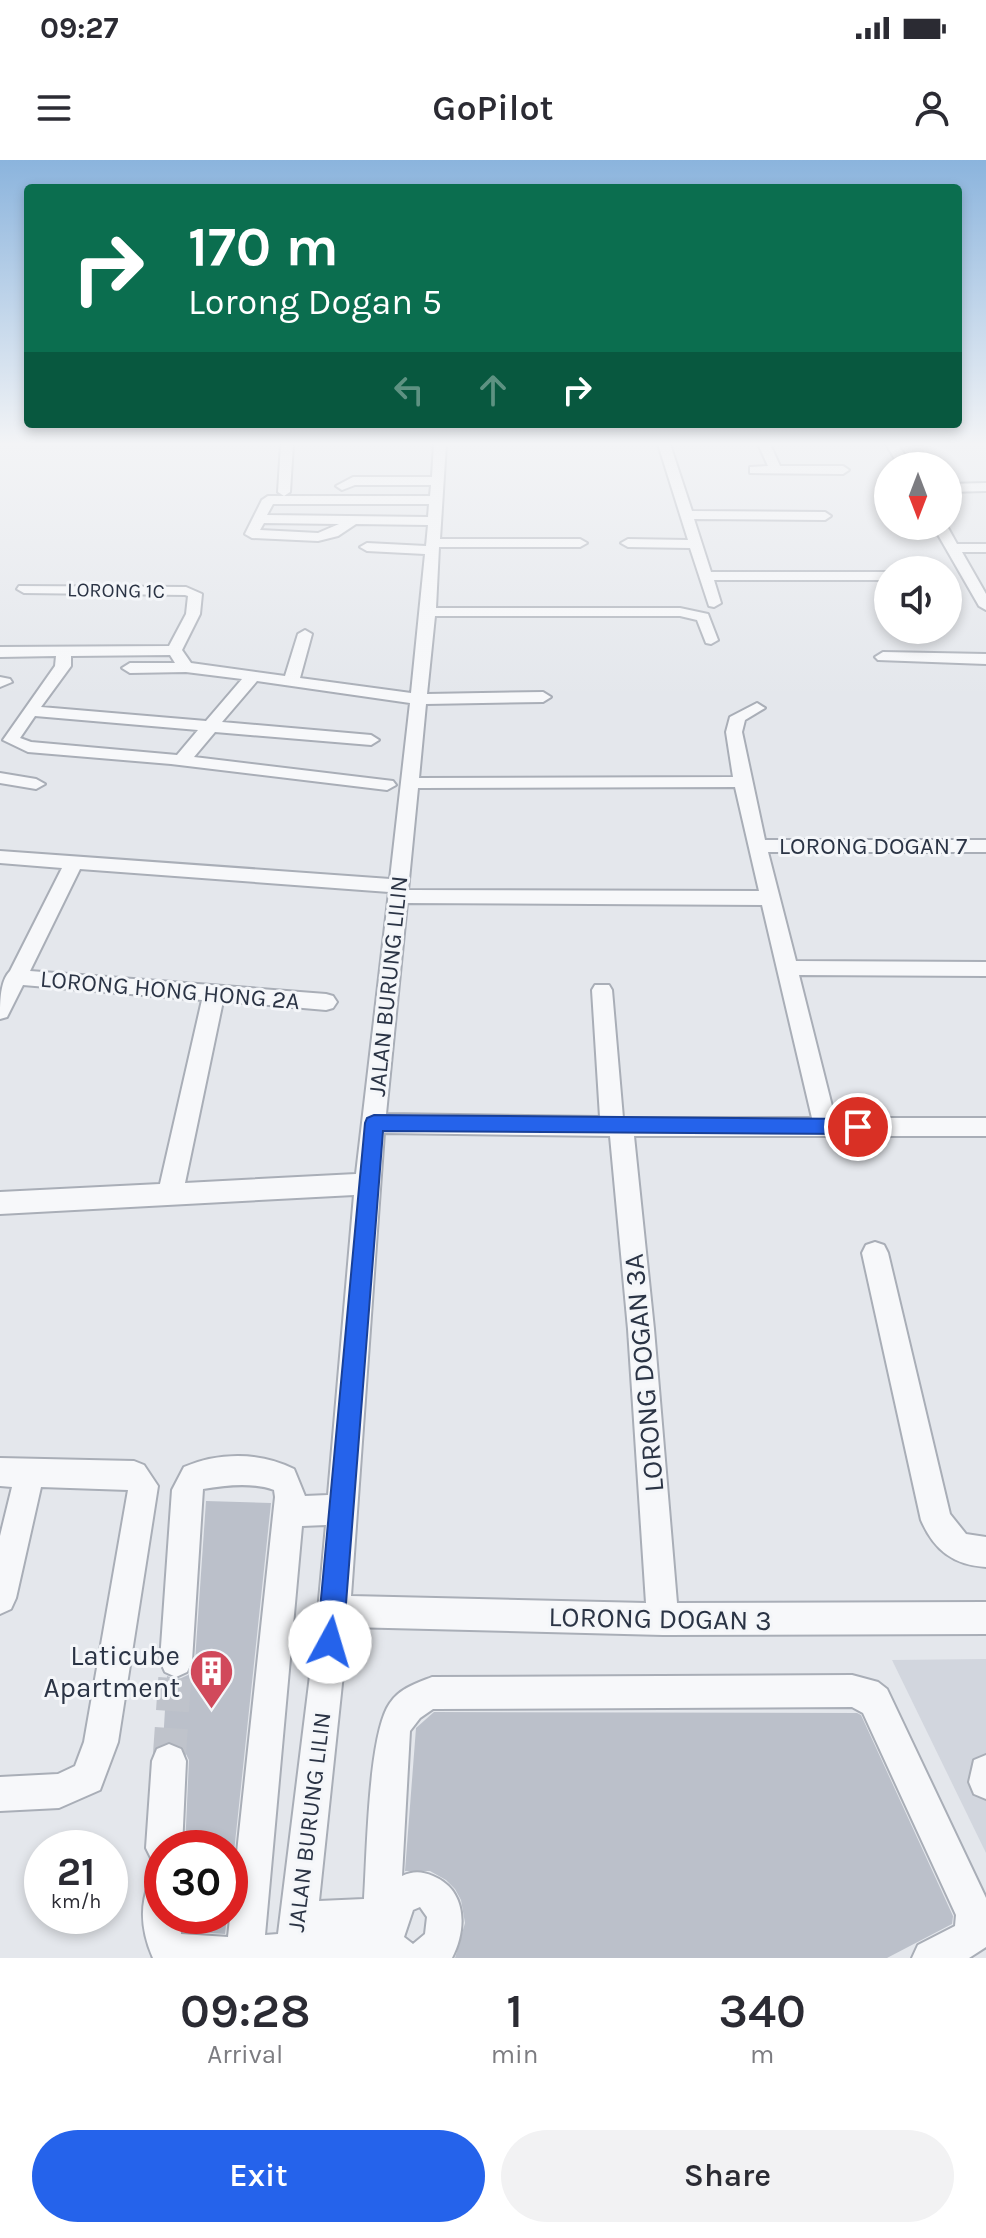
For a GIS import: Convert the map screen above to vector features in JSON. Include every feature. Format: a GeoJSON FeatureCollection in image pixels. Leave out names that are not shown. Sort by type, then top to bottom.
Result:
{"type":"FeatureCollection","features":[{"type":"Feature","properties":{"kind":"street"},"geometry":{"type":"LineString","coordinates":[[254,528],[252,534],[256,537],[318,537],[338,528]]}},
{"type":"Feature","properties":{"kind":"street","name":"JALAN BURUNG LILIN"},"geometry":{"type":"LineString","coordinates":[[295,1943],[334,1611],[367,1184],[411,783],[435,528]]}},
{"type":"Feature","properties":{"kind":"street"},"geometry":{"type":"LineString","coordinates":[[690,528],[714,603]]}},
{"type":"Feature","properties":{"kind":"street"},"geometry":{"type":"LineString","coordinates":[[948,540],[986,606]]}},
{"type":"Feature","properties":{"kind":"street"},"geometry":{"type":"LineString","coordinates":[[367,547],[580,543]]}},
{"type":"Feature","properties":{"kind":"street"},"geometry":{"type":"LineString","coordinates":[[628,543],[695,544]]}},
{"type":"Feature","properties":{"kind":"street"},"geometry":{"type":"LineString","coordinates":[[953,548],[986,548]]}},
{"type":"Feature","properties":{"kind":"street"},"geometry":{"type":"LineString","coordinates":[[706,576],[874,576]]}},
{"type":"Feature","properties":{"kind":"street"},"geometry":{"type":"LineString","coordinates":[[962,576],[970,576]]}},
{"type":"Feature","properties":{"kind":"street","name":"LORONG 1C"},"geometry":{"type":"LineString","coordinates":[[24,589],[186,591],[195,594],[193,614],[174,650]]}},
{"type":"Feature","properties":{"kind":"street"},"geometry":{"type":"LineString","coordinates":[[428,612],[680,612],[703,617],[711,640]]}},
{"type":"Feature","properties":{"kind":"street"},"geometry":{"type":"LineString","coordinates":[[291,681],[305,634]]}},
{"type":"Feature","properties":{"kind":"street"},"geometry":{"type":"LineString","coordinates":[[0,652],[174,650],[186,667]]}},
{"type":"Feature","properties":{"kind":"street"},"geometry":{"type":"LineString","coordinates":[[64,651],[63,666],[15,732],[11,740],[15,743],[28,747],[182,760],[387,785]]}},
{"type":"Feature","properties":{"kind":"street"},"geometry":{"type":"LineString","coordinates":[[883,657],[986,659]]}},
{"type":"Feature","properties":{"kind":"street"},"geometry":{"type":"LineString","coordinates":[[130,668],[186,667],[419,699],[543,697]]}},
{"type":"Feature","properties":{"kind":"street"},"geometry":{"type":"LineString","coordinates":[[182,760],[252,677]]}},
{"type":"Feature","properties":{"kind":"street"},"geometry":{"type":"LineString","coordinates":[[757,708],[738,717],[735,722],[742,782],[826,1127]]}},
{"type":"Feature","properties":{"kind":"street"},"geometry":{"type":"LineString","coordinates":[[31,711],[213,724],[371,740]]}},
{"type":"Feature","properties":{"kind":"street"},"geometry":{"type":"LineString","coordinates":[[0,778],[36,784]]}},
{"type":"Feature","properties":{"kind":"street"},"geometry":{"type":"LineString","coordinates":[[411,783],[742,782]]}},
{"type":"Feature","properties":{"kind":"street","name":"LORONG DOGAN 7"},"geometry":{"type":"LineString","coordinates":[[759,846],[986,846]]}},
{"type":"Feature","properties":{"kind":"street"},"geometry":{"type":"LineString","coordinates":[[0,857],[398,891],[770,898]]}},
{"type":"Feature","properties":{"kind":"street"},"geometry":{"type":"LineString","coordinates":[[0,1011],[14,977],[74,863]]}},
{"type":"Feature","properties":{"kind":"street"},"geometry":{"type":"LineString","coordinates":[[788,968],[986,969]]}},
{"type":"Feature","properties":{"kind":"street","name":"LORONG HONG HONG 2A"},"geometry":{"type":"LineString","coordinates":[[14,977],[326,1002]]}},
{"type":"Feature","properties":{"kind":"street","name":"LORONG DOGAN 3A"},"geometry":{"type":"LineString","coordinates":[[602,990],[641,1329],[663,1619]]}},
{"type":"Feature","properties":{"kind":"street"},"geometry":{"type":"LineString","coordinates":[[170,1195],[214,993]]}},
{"type":"Feature","properties":{"kind":"street"},"geometry":{"type":"LineString","coordinates":[[374,1123],[617,1127],[986,1127]]}},
{"type":"Feature","properties":{"kind":"street"},"geometry":{"type":"LineString","coordinates":[[0,1203],[367,1184]]}},
{"type":"Feature","properties":{"kind":"street"},"geometry":{"type":"LineString","coordinates":[[875,1253],[936,1520],[947,1538],[965,1551],[986,1552]]}},
{"type":"Feature","properties":{"kind":"street"},"geometry":{"type":"LineString","coordinates":[[0,1598],[15,1472],[134,1475],[143,1486],[142,1506],[101,1742],[88,1778],[59,1791],[0,1794]]}},
{"type":"Feature","properties":{"kind":"street"},"geometry":{"type":"LineString","coordinates":[[176,1661],[187,1490],[194,1477],[208,1472],[247,1472],[282,1477],[288,1483],[288,1512],[245,1956]]}},
{"type":"Feature","properties":{"kind":"street"},"geometry":{"type":"LineString","coordinates":[[288,1512],[342,1509]]}},
{"type":"Feature","properties":{"kind":"street","name":"LORONG DOGAN 3"},"geometry":{"type":"LineString","coordinates":[[334,1611],[663,1619],[986,1618]]}},
{"type":"Feature","properties":{"kind":"street"},"geometry":{"type":"LineString","coordinates":[[162,1934],[166,1946],[178,1955],[245,1956],[295,1943],[394,1944],[394,1729],[402,1710],[414,1700],[432,1693],[852,1691],[866,1694],[875,1701],[974,1913],[977,1930],[968,1939],[931,1958]]}},
{"type":"Feature","properties":{"kind":"street"},"geometry":{"type":"LineString","coordinates":[[165,1830],[169,1761]]}},
{"type":"Feature","properties":{"kind":"street"},"geometry":{"type":"LineString","coordinates":[[986,1772],[986,1782]]}},
{"type":"Feature","properties":{"kind":"shaded area"},"geometry":{"type":"Polygon","coordinates":[[[986,1659],[986,1853],[892,1660],[986,1659]]]}},
{"type":"Feature","properties":{"kind":"building","name":"Laticube Apartment"},"geometry":{"type":"Polygon","coordinates":[[[206,1501],[271,1503],[236,1830],[186,1830],[189,1760],[182,1746],[170,1741],[163,1743],[167,1676],[177,1680],[188,1675],[195,1661],[206,1501]]]}},
{"type":"Feature","properties":{"kind":"building"},"geometry":{"type":"Polygon","coordinates":[[[434,1712],[857,1713],[861,1715],[953,1916],[952,1924],[887,1958],[455,1958],[465,1923],[461,1900],[455,1889],[430,1871],[405,1871],[416,1728],[434,1712]]]}},
{"type":"Feature","properties":{"kind":"tunnel"},"geometry":{"type":"LineString","coordinates":[[169,1761],[176,1661]]}},
{"type":"Feature","properties":{"kind":"place","name":"Laticube Apartment"},"geometry":{"type":"Point","coordinates":[211,1710]}},
{"type":"Feature","properties":{"kind":"route"},"geometry":{"type":"LineString","coordinates":[[330,1642],[374,1123],[858,1127]]}}]}
